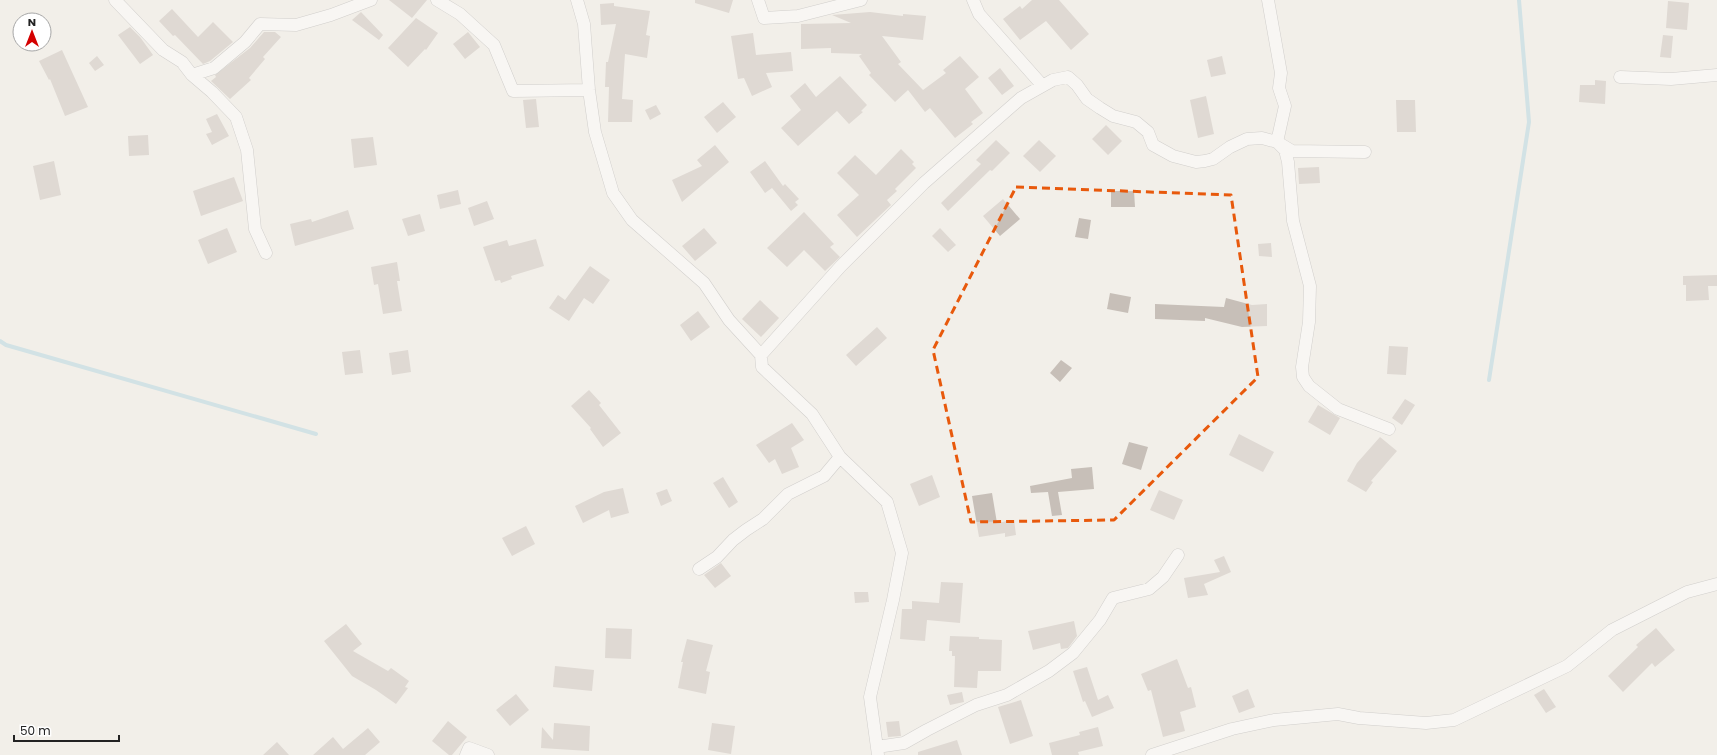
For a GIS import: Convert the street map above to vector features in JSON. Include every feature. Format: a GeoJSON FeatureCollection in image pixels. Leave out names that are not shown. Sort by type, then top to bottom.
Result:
{"type":"FeatureCollection","features":[{"type":"Feature","properties":{"kind":"street"},"geometry":{"type":"LineString","coordinates":[[115,0],[163,50],[182,62],[192,75],[212,92],[236,118],[247,150],[255,229],[266,253]]}},
{"type":"Feature","properties":{"kind":"street"},"geometry":{"type":"LineString","coordinates":[[192,75],[214,68],[245,42],[260,24],[296,25],[331,15],[371,0]]}},
{"type":"Feature","properties":{"kind":"street"},"geometry":{"type":"LineString","coordinates":[[437,0],[460,14],[494,45],[513,91],[590,90]]}},
{"type":"Feature","properties":{"kind":"street"},"geometry":{"type":"LineString","coordinates":[[577,0],[584,24],[595,132],[613,192],[632,220],[704,283],[729,320],[761,355],[762,367],[812,414],[840,457],[887,502],[902,553],[893,600],[870,697],[878,751],[904,743],[976,705],[1006,695],[1049,671],[1073,653],[1100,620],[1113,598],[1149,589],[1163,577],[1178,555]]}},
{"type":"Feature","properties":{"kind":"street"},"geometry":{"type":"LineString","coordinates":[[758,0],[764,18],[798,16],[861,0]]}},
{"type":"Feature","properties":{"kind":"street"},"geometry":{"type":"LineString","coordinates":[[973,0],[979,14],[1042,85]]}},
{"type":"Feature","properties":{"kind":"street"},"geometry":{"type":"LineString","coordinates":[[1268,0],[1281,73],[1279,88],[1285,106],[1277,142]]}},
{"type":"Feature","properties":{"kind":"street"},"geometry":{"type":"LineString","coordinates":[[1620,77],[1671,79],[1717,75]]}},
{"type":"Feature","properties":{"kind":"street"},"geometry":{"type":"LineString","coordinates":[[761,355],[840,267],[924,183],[1021,98],[1053,80],[1068,77],[1078,85],[1088,99],[1100,108],[1113,116],[1136,122],[1148,132],[1153,146],[1173,156],[1196,162],[1213,159],[1230,147],[1247,139],[1262,138],[1277,142],[1292,151],[1365,152]]}},
{"type":"Feature","properties":{"kind":"street"},"geometry":{"type":"LineString","coordinates":[[1277,142],[1285,150],[1288,162],[1293,220],[1310,286],[1309,322],[1302,367],[1303,377],[1309,386],[1338,409],[1389,429]]}},
{"type":"Feature","properties":{"kind":"street"},"geometry":{"type":"LineString","coordinates":[[699,569],[718,557],[733,540],[763,519],[788,494],[824,476],[840,457]]}},
{"type":"Feature","properties":{"kind":"street"},"geometry":{"type":"LineString","coordinates":[[1152,755],[1232,729],[1274,720],[1338,714],[1359,718],[1426,723],[1454,720],[1567,666],[1612,630],[1687,592],[1717,584]]}},
{"type":"Feature","properties":{"kind":"street"},"geometry":{"type":"LineString","coordinates":[[466,755],[469,748],[488,755]]}},
{"type":"Feature","properties":{"kind":"highlighted area"},"geometry":{"type":"Polygon","coordinates":[[[1016,187],[1231,195],[1258,377],[1114,520],[971,522],[933,350],[1016,187]]]}},
{"type":"Feature","properties":{"kind":"building"},"geometry":{"type":"Polygon","coordinates":[[[389,0],[427,0],[412,18],[389,0]]]}},
{"type":"Feature","properties":{"kind":"building"},"geometry":{"type":"Polygon","coordinates":[[[695,0],[733,0],[729,13],[695,3],[695,0]]]}},
{"type":"Feature","properties":{"kind":"building"},"geometry":{"type":"Polygon","coordinates":[[[1032,0],[1059,0],[1089,34],[1071,50],[1046,21],[1020,40],[1003,19],[1020,6],[1022,9],[1032,0]]]}},
{"type":"Feature","properties":{"kind":"building"},"geometry":{"type":"Polygon","coordinates":[[[1668,1],[1689,3],[1687,30],[1666,28],[1668,1]]]}},
{"type":"Feature","properties":{"kind":"building"},"geometry":{"type":"Polygon","coordinates":[[[614,3],[614,6],[650,11],[646,35],[650,36],[647,58],[625,54],[622,99],[633,100],[632,122],[608,122],[609,87],[605,87],[606,62],[608,62],[616,24],[601,25],[600,4],[614,3]]]}},
{"type":"Feature","properties":{"kind":"building"},"geometry":{"type":"Polygon","coordinates":[[[172,9],[198,37],[213,22],[233,42],[210,61],[203,64],[159,21],[172,9]]]}},
{"type":"Feature","properties":{"kind":"building"},"geometry":{"type":"Polygon","coordinates":[[[361,12],[383,35],[379,40],[352,20],[361,12]]]}},
{"type":"Feature","properties":{"kind":"building"},"geometry":{"type":"Polygon","coordinates":[[[870,12],[903,16],[903,14],[926,16],[923,40],[882,36],[901,62],[898,64],[923,90],[946,73],[943,70],[960,56],[979,77],[965,89],[983,113],[971,122],[973,124],[955,138],[930,108],[925,112],[908,90],[895,102],[869,75],[871,73],[859,56],[862,54],[831,53],[831,48],[801,49],[801,24],[851,23],[832,15],[870,12]]]}},
{"type":"Feature","properties":{"kind":"building"},"geometry":{"type":"Polygon","coordinates":[[[416,18],[438,33],[426,50],[425,49],[408,67],[388,48],[416,18]]]}},
{"type":"Feature","properties":{"kind":"building"},"geometry":{"type":"Polygon","coordinates":[[[130,27],[140,37],[153,55],[140,64],[118,35],[130,27]]]}},
{"type":"Feature","properties":{"kind":"building"},"geometry":{"type":"Polygon","coordinates":[[[264,32],[275,32],[281,37],[263,57],[265,59],[249,78],[251,80],[230,99],[211,81],[216,77],[215,75],[250,48],[264,32]]]}},
{"type":"Feature","properties":{"kind":"building"},"geometry":{"type":"Polygon","coordinates":[[[468,32],[480,47],[465,59],[453,44],[468,32]]]}},
{"type":"Feature","properties":{"kind":"building"},"geometry":{"type":"Polygon","coordinates":[[[753,33],[756,55],[791,52],[793,71],[766,73],[772,87],[752,96],[744,78],[738,79],[731,36],[753,33]]]}},
{"type":"Feature","properties":{"kind":"building"},"geometry":{"type":"Polygon","coordinates":[[[1663,35],[1673,36],[1671,58],[1660,57],[1663,35]]]}},
{"type":"Feature","properties":{"kind":"building"},"geometry":{"type":"Polygon","coordinates":[[[62,50],[88,107],[65,116],[50,79],[49,80],[39,61],[62,50]]]}},
{"type":"Feature","properties":{"kind":"building"},"geometry":{"type":"Polygon","coordinates":[[[97,56],[104,65],[95,71],[89,63],[97,56]]]}},
{"type":"Feature","properties":{"kind":"building"},"geometry":{"type":"Polygon","coordinates":[[[1222,56],[1226,74],[1211,77],[1207,60],[1222,56]]]}},
{"type":"Feature","properties":{"kind":"building"},"geometry":{"type":"Polygon","coordinates":[[[1000,68],[1014,86],[1002,95],[988,78],[1000,68]]]}},
{"type":"Feature","properties":{"kind":"building"},"geometry":{"type":"Polygon","coordinates":[[[840,76],[867,105],[861,111],[863,112],[849,124],[837,111],[798,146],[781,128],[801,110],[790,96],[805,83],[816,97],[840,76]]]}},
{"type":"Feature","properties":{"kind":"building"},"geometry":{"type":"Polygon","coordinates":[[[1595,80],[1606,81],[1605,104],[1579,102],[1580,85],[1595,85],[1595,80]]]}},
{"type":"Feature","properties":{"kind":"building"},"geometry":{"type":"Polygon","coordinates":[[[1206,96],[1214,134],[1198,138],[1190,100],[1206,96]]]}},
{"type":"Feature","properties":{"kind":"building"},"geometry":{"type":"Polygon","coordinates":[[[536,99],[539,127],[526,128],[523,100],[536,99]]]}},
{"type":"Feature","properties":{"kind":"building"},"geometry":{"type":"Polygon","coordinates":[[[1396,100],[1415,100],[1416,132],[1397,132],[1396,100]]]}},
{"type":"Feature","properties":{"kind":"building"},"geometry":{"type":"Polygon","coordinates":[[[723,102],[736,117],[717,133],[704,117],[723,102]]]}},
{"type":"Feature","properties":{"kind":"building"},"geometry":{"type":"Polygon","coordinates":[[[656,105],[661,114],[650,120],[645,110],[656,105]]]}},
{"type":"Feature","properties":{"kind":"building"},"geometry":{"type":"Polygon","coordinates":[[[217,114],[229,136],[212,145],[206,134],[212,132],[206,119],[217,114]]]}},
{"type":"Feature","properties":{"kind":"building"},"geometry":{"type":"Polygon","coordinates":[[[1106,125],[1122,141],[1108,155],[1092,139],[1106,125]]]}},
{"type":"Feature","properties":{"kind":"building"},"geometry":{"type":"Polygon","coordinates":[[[148,135],[149,155],[129,156],[128,136],[148,135]]]}},
{"type":"Feature","properties":{"kind":"building"},"geometry":{"type":"Polygon","coordinates":[[[373,137],[377,165],[354,168],[351,139],[373,137]]]}},
{"type":"Feature","properties":{"kind":"building"},"geometry":{"type":"Polygon","coordinates":[[[996,140],[1010,153],[992,171],[990,170],[948,211],[941,203],[981,164],[976,160],[996,140]]]}},
{"type":"Feature","properties":{"kind":"building"},"geometry":{"type":"Polygon","coordinates":[[[1039,140],[1056,156],[1040,172],[1023,156],[1039,140]]]}},
{"type":"Feature","properties":{"kind":"building"},"geometry":{"type":"Polygon","coordinates":[[[715,145],[729,162],[682,202],[672,180],[702,166],[697,160],[715,145]]]}},
{"type":"Feature","properties":{"kind":"building"},"geometry":{"type":"Polygon","coordinates":[[[901,149],[914,162],[912,164],[916,168],[895,189],[897,191],[887,200],[891,205],[857,237],[837,215],[859,195],[837,173],[855,155],[876,175],[901,149]]]}},
{"type":"Feature","properties":{"kind":"building"},"geometry":{"type":"Polygon","coordinates":[[[54,161],[61,195],[40,200],[33,166],[54,161]]]}},
{"type":"Feature","properties":{"kind":"building"},"geometry":{"type":"Polygon","coordinates":[[[765,161],[783,186],[785,184],[799,199],[795,202],[798,205],[791,211],[772,188],[765,193],[750,172],[765,161]]]}},
{"type":"Feature","properties":{"kind":"building"},"geometry":{"type":"Polygon","coordinates":[[[1319,167],[1320,183],[1299,184],[1298,168],[1319,167]]]}},
{"type":"Feature","properties":{"kind":"building"},"geometry":{"type":"Polygon","coordinates":[[[234,177],[243,201],[201,216],[193,191],[234,177]]]}},
{"type":"Feature","properties":{"kind":"building"},"geometry":{"type":"Polygon","coordinates":[[[458,190],[461,204],[440,209],[437,195],[458,190]]]}},
{"type":"Feature","properties":{"kind":"building"},"geometry":{"type":"Polygon","coordinates":[[[1111,191],[1134,191],[1135,207],[1111,207],[1111,191]]]}},
{"type":"Feature","properties":{"kind":"building"},"geometry":{"type":"Polygon","coordinates":[[[1003,199],[1020,219],[1000,236],[983,216],[1003,199]]]}},
{"type":"Feature","properties":{"kind":"building"},"geometry":{"type":"Polygon","coordinates":[[[487,201],[494,219],[474,226],[468,208],[487,201]]]}},
{"type":"Feature","properties":{"kind":"building"},"geometry":{"type":"Polygon","coordinates":[[[348,210],[354,229],[295,246],[290,224],[311,219],[312,222],[348,210]]]}},
{"type":"Feature","properties":{"kind":"building"},"geometry":{"type":"Polygon","coordinates":[[[804,212],[834,244],[830,247],[840,257],[825,271],[804,250],[787,267],[767,248],[804,212]]]}},
{"type":"Feature","properties":{"kind":"building"},"geometry":{"type":"Polygon","coordinates":[[[420,214],[425,231],[408,236],[402,219],[420,214]]]}},
{"type":"Feature","properties":{"kind":"building"},"geometry":{"type":"Polygon","coordinates":[[[1079,218],[1091,220],[1088,239],[1075,237],[1079,218]]]}},
{"type":"Feature","properties":{"kind":"building"},"geometry":{"type":"Polygon","coordinates":[[[227,228],[237,252],[208,264],[198,240],[227,228]]]}},
{"type":"Feature","properties":{"kind":"building"},"geometry":{"type":"Polygon","coordinates":[[[704,228],[717,243],[695,261],[682,246],[704,228]]]}},
{"type":"Feature","properties":{"kind":"building"},"geometry":{"type":"Polygon","coordinates":[[[940,228],[956,245],[948,252],[932,236],[940,228]]]}},
{"type":"Feature","properties":{"kind":"building"},"geometry":{"type":"Polygon","coordinates":[[[536,239],[544,266],[511,276],[512,279],[501,283],[500,280],[495,281],[483,247],[507,240],[509,246],[536,239]]]}},
{"type":"Feature","properties":{"kind":"building"},"geometry":{"type":"Polygon","coordinates":[[[1271,243],[1272,257],[1259,256],[1258,244],[1271,243]]]}},
{"type":"Feature","properties":{"kind":"building"},"geometry":{"type":"Polygon","coordinates":[[[397,262],[400,281],[397,281],[402,311],[383,314],[378,284],[374,285],[371,267],[397,262]]]}},
{"type":"Feature","properties":{"kind":"building"},"geometry":{"type":"Polygon","coordinates":[[[590,266],[610,280],[593,304],[584,298],[569,321],[549,308],[558,295],[565,300],[590,266]]]}},
{"type":"Feature","properties":{"kind":"building"},"geometry":{"type":"Polygon","coordinates":[[[1717,275],[1717,286],[1708,286],[1709,300],[1686,301],[1686,285],[1683,285],[1683,276],[1717,275]]]}},
{"type":"Feature","properties":{"kind":"building"},"geometry":{"type":"Polygon","coordinates":[[[1110,293],[1131,297],[1128,313],[1107,309],[1110,293]]]}},
{"type":"Feature","properties":{"kind":"building"},"geometry":{"type":"Polygon","coordinates":[[[1226,298],[1252,305],[1267,304],[1267,326],[1242,327],[1205,318],[1205,321],[1155,319],[1155,304],[1224,307],[1226,298]]]}},
{"type":"Feature","properties":{"kind":"building"},"geometry":{"type":"Polygon","coordinates":[[[760,300],[779,318],[761,337],[742,319],[760,300]]]}},
{"type":"Feature","properties":{"kind":"building"},"geometry":{"type":"Polygon","coordinates":[[[698,311],[710,327],[691,341],[680,325],[698,311]]]}},
{"type":"Feature","properties":{"kind":"building"},"geometry":{"type":"Polygon","coordinates":[[[877,327],[887,338],[856,366],[846,355],[877,327]]]}},
{"type":"Feature","properties":{"kind":"building"},"geometry":{"type":"Polygon","coordinates":[[[1389,346],[1408,347],[1406,375],[1387,374],[1389,346]]]}},
{"type":"Feature","properties":{"kind":"building"},"geometry":{"type":"Polygon","coordinates":[[[360,350],[363,373],[345,375],[342,352],[360,350]]]}},
{"type":"Feature","properties":{"kind":"building"},"geometry":{"type":"Polygon","coordinates":[[[408,350],[411,372],[392,375],[389,353],[408,350]]]}},
{"type":"Feature","properties":{"kind":"building"},"geometry":{"type":"Polygon","coordinates":[[[1061,360],[1072,368],[1060,382],[1050,373],[1061,360]]]}},
{"type":"Feature","properties":{"kind":"building"},"geometry":{"type":"Polygon","coordinates":[[[589,390],[601,403],[599,405],[621,433],[603,447],[590,429],[591,428],[571,406],[589,390]]]}},
{"type":"Feature","properties":{"kind":"building"},"geometry":{"type":"Polygon","coordinates":[[[1405,399],[1415,405],[1402,425],[1392,418],[1405,399]]]}},
{"type":"Feature","properties":{"kind":"building"},"geometry":{"type":"Polygon","coordinates":[[[1318,405],[1340,418],[1330,435],[1308,422],[1318,405]]]}},
{"type":"Feature","properties":{"kind":"building"},"geometry":{"type":"Polygon","coordinates":[[[792,423],[804,440],[791,448],[799,467],[782,474],[775,459],[769,463],[756,445],[792,423]]]}},
{"type":"Feature","properties":{"kind":"building"},"geometry":{"type":"Polygon","coordinates":[[[1239,434],[1274,452],[1263,472],[1229,455],[1239,434]]]}},
{"type":"Feature","properties":{"kind":"building"},"geometry":{"type":"Polygon","coordinates":[[[1380,437],[1397,451],[1371,481],[1373,482],[1366,492],[1347,481],[1357,463],[1380,437]]]}},
{"type":"Feature","properties":{"kind":"building"},"geometry":{"type":"Polygon","coordinates":[[[1129,442],[1148,447],[1141,470],[1122,464],[1129,442]]]}},
{"type":"Feature","properties":{"kind":"building"},"geometry":{"type":"Polygon","coordinates":[[[1092,467],[1094,489],[1058,492],[1062,515],[1052,516],[1048,492],[1031,493],[1030,486],[1072,478],[1071,469],[1092,467]]]}},
{"type":"Feature","properties":{"kind":"building"},"geometry":{"type":"Polygon","coordinates":[[[932,475],[940,497],[919,506],[910,484],[932,475]]]}},
{"type":"Feature","properties":{"kind":"building"},"geometry":{"type":"Polygon","coordinates":[[[723,477],[738,502],[729,508],[713,483],[723,477]]]}},
{"type":"Feature","properties":{"kind":"building"},"geometry":{"type":"Polygon","coordinates":[[[623,488],[629,513],[611,518],[609,510],[583,523],[575,506],[604,492],[623,488]]]}},
{"type":"Feature","properties":{"kind":"building"},"geometry":{"type":"Polygon","coordinates":[[[667,489],[672,501],[661,506],[656,493],[667,489]]]}},
{"type":"Feature","properties":{"kind":"building"},"geometry":{"type":"Polygon","coordinates":[[[1159,490],[1183,500],[1174,520],[1150,510],[1159,490]]]}},
{"type":"Feature","properties":{"kind":"building"},"geometry":{"type":"Polygon","coordinates":[[[992,493],[997,523],[1014,520],[1016,535],[1005,537],[1005,533],[979,537],[972,496],[992,493]]]}},
{"type":"Feature","properties":{"kind":"building"},"geometry":{"type":"Polygon","coordinates":[[[526,526],[535,544],[512,556],[502,538],[526,526]]]}},
{"type":"Feature","properties":{"kind":"building"},"geometry":{"type":"Polygon","coordinates":[[[1224,556],[1231,572],[1204,584],[1208,595],[1188,598],[1184,578],[1220,572],[1214,560],[1224,556]]]}},
{"type":"Feature","properties":{"kind":"building"},"geometry":{"type":"Polygon","coordinates":[[[721,563],[731,576],[715,588],[704,575],[721,563]]]}},
{"type":"Feature","properties":{"kind":"building"},"geometry":{"type":"Polygon","coordinates":[[[941,582],[963,583],[960,623],[927,620],[925,641],[900,639],[902,609],[912,609],[912,601],[939,603],[941,582]]]}},
{"type":"Feature","properties":{"kind":"building"},"geometry":{"type":"Polygon","coordinates":[[[854,592],[868,592],[869,602],[855,603],[854,592]]]}},
{"type":"Feature","properties":{"kind":"building"},"geometry":{"type":"Polygon","coordinates":[[[1074,621],[1077,636],[1068,648],[1061,649],[1060,643],[1033,650],[1028,631],[1074,621]]]}},
{"type":"Feature","properties":{"kind":"building"},"geometry":{"type":"Polygon","coordinates":[[[346,624],[362,644],[353,651],[388,671],[391,668],[409,681],[405,687],[408,688],[396,704],[352,676],[324,641],[346,624]]]}},
{"type":"Feature","properties":{"kind":"building"},"geometry":{"type":"Polygon","coordinates":[[[606,628],[632,629],[631,659],[605,658],[606,628]]]}},
{"type":"Feature","properties":{"kind":"building"},"geometry":{"type":"Polygon","coordinates":[[[1656,628],[1675,650],[1655,667],[1652,663],[1623,692],[1608,676],[1638,647],[1636,645],[1656,628]]]}},
{"type":"Feature","properties":{"kind":"building"},"geometry":{"type":"Polygon","coordinates":[[[950,636],[979,637],[979,639],[1002,640],[1001,671],[978,671],[977,688],[954,687],[955,656],[952,656],[952,651],[949,651],[950,636]]]}},
{"type":"Feature","properties":{"kind":"building"},"geometry":{"type":"Polygon","coordinates":[[[687,639],[713,645],[706,671],[710,672],[706,694],[678,688],[683,662],[681,662],[687,639]]]}},
{"type":"Feature","properties":{"kind":"building"},"geometry":{"type":"Polygon","coordinates":[[[1177,659],[1188,688],[1191,687],[1196,707],[1180,712],[1185,731],[1163,737],[1151,690],[1148,691],[1141,674],[1177,659]]]}},
{"type":"Feature","properties":{"kind":"building"},"geometry":{"type":"Polygon","coordinates":[[[555,666],[594,670],[592,691],[553,687],[555,666]]]}},
{"type":"Feature","properties":{"kind":"building"},"geometry":{"type":"Polygon","coordinates":[[[1087,667],[1098,700],[1108,695],[1114,708],[1092,717],[1085,701],[1083,702],[1073,671],[1087,667]]]}},
{"type":"Feature","properties":{"kind":"building"},"geometry":{"type":"Polygon","coordinates":[[[1248,689],[1255,707],[1239,713],[1232,696],[1248,689]]]}},
{"type":"Feature","properties":{"kind":"building"},"geometry":{"type":"Polygon","coordinates":[[[1544,689],[1556,707],[1546,713],[1534,695],[1544,689]]]}},
{"type":"Feature","properties":{"kind":"building"},"geometry":{"type":"Polygon","coordinates":[[[962,692],[964,702],[950,705],[947,695],[962,692]]]}},
{"type":"Feature","properties":{"kind":"building"},"geometry":{"type":"Polygon","coordinates":[[[516,694],[529,710],[510,726],[496,710],[516,694]]]}},
{"type":"Feature","properties":{"kind":"building"},"geometry":{"type":"Polygon","coordinates":[[[1021,700],[1033,736],[1010,744],[998,707],[1021,700]]]}},
{"type":"Feature","properties":{"kind":"building"},"geometry":{"type":"Polygon","coordinates":[[[448,721],[467,737],[452,755],[449,755],[432,741],[448,721]]]}},
{"type":"Feature","properties":{"kind":"building"},"geometry":{"type":"Polygon","coordinates":[[[899,721],[901,736],[888,737],[886,722],[899,721]]]}},
{"type":"Feature","properties":{"kind":"building"},"geometry":{"type":"Polygon","coordinates":[[[554,723],[590,726],[589,751],[541,748],[542,727],[553,740],[554,723]]]}},
{"type":"Feature","properties":{"kind":"building"},"geometry":{"type":"Polygon","coordinates":[[[712,723],[735,726],[731,754],[708,750],[712,723]]]}},
{"type":"Feature","properties":{"kind":"building"},"geometry":{"type":"Polygon","coordinates":[[[1098,727],[1103,746],[1078,752],[1079,755],[1052,755],[1049,743],[1080,735],[1079,732],[1098,727]]]}},
{"type":"Feature","properties":{"kind":"building"},"geometry":{"type":"Polygon","coordinates":[[[368,728],[380,742],[365,755],[313,755],[333,737],[343,749],[368,728]]]}},
{"type":"Feature","properties":{"kind":"building"},"geometry":{"type":"Polygon","coordinates":[[[957,740],[962,755],[918,755],[918,752],[957,740]]]}},
{"type":"Feature","properties":{"kind":"building"},"geometry":{"type":"Polygon","coordinates":[[[277,742],[289,755],[263,755],[277,742]]]}},
{"type":"Feature","properties":{"kind":"waterway"},"geometry":{"type":"LineString","coordinates":[[1489,380],[1529,122],[1519,0]]}},
{"type":"Feature","properties":{"kind":"waterway"},"geometry":{"type":"LineString","coordinates":[[0,341],[6,345],[316,434]]}}]}
